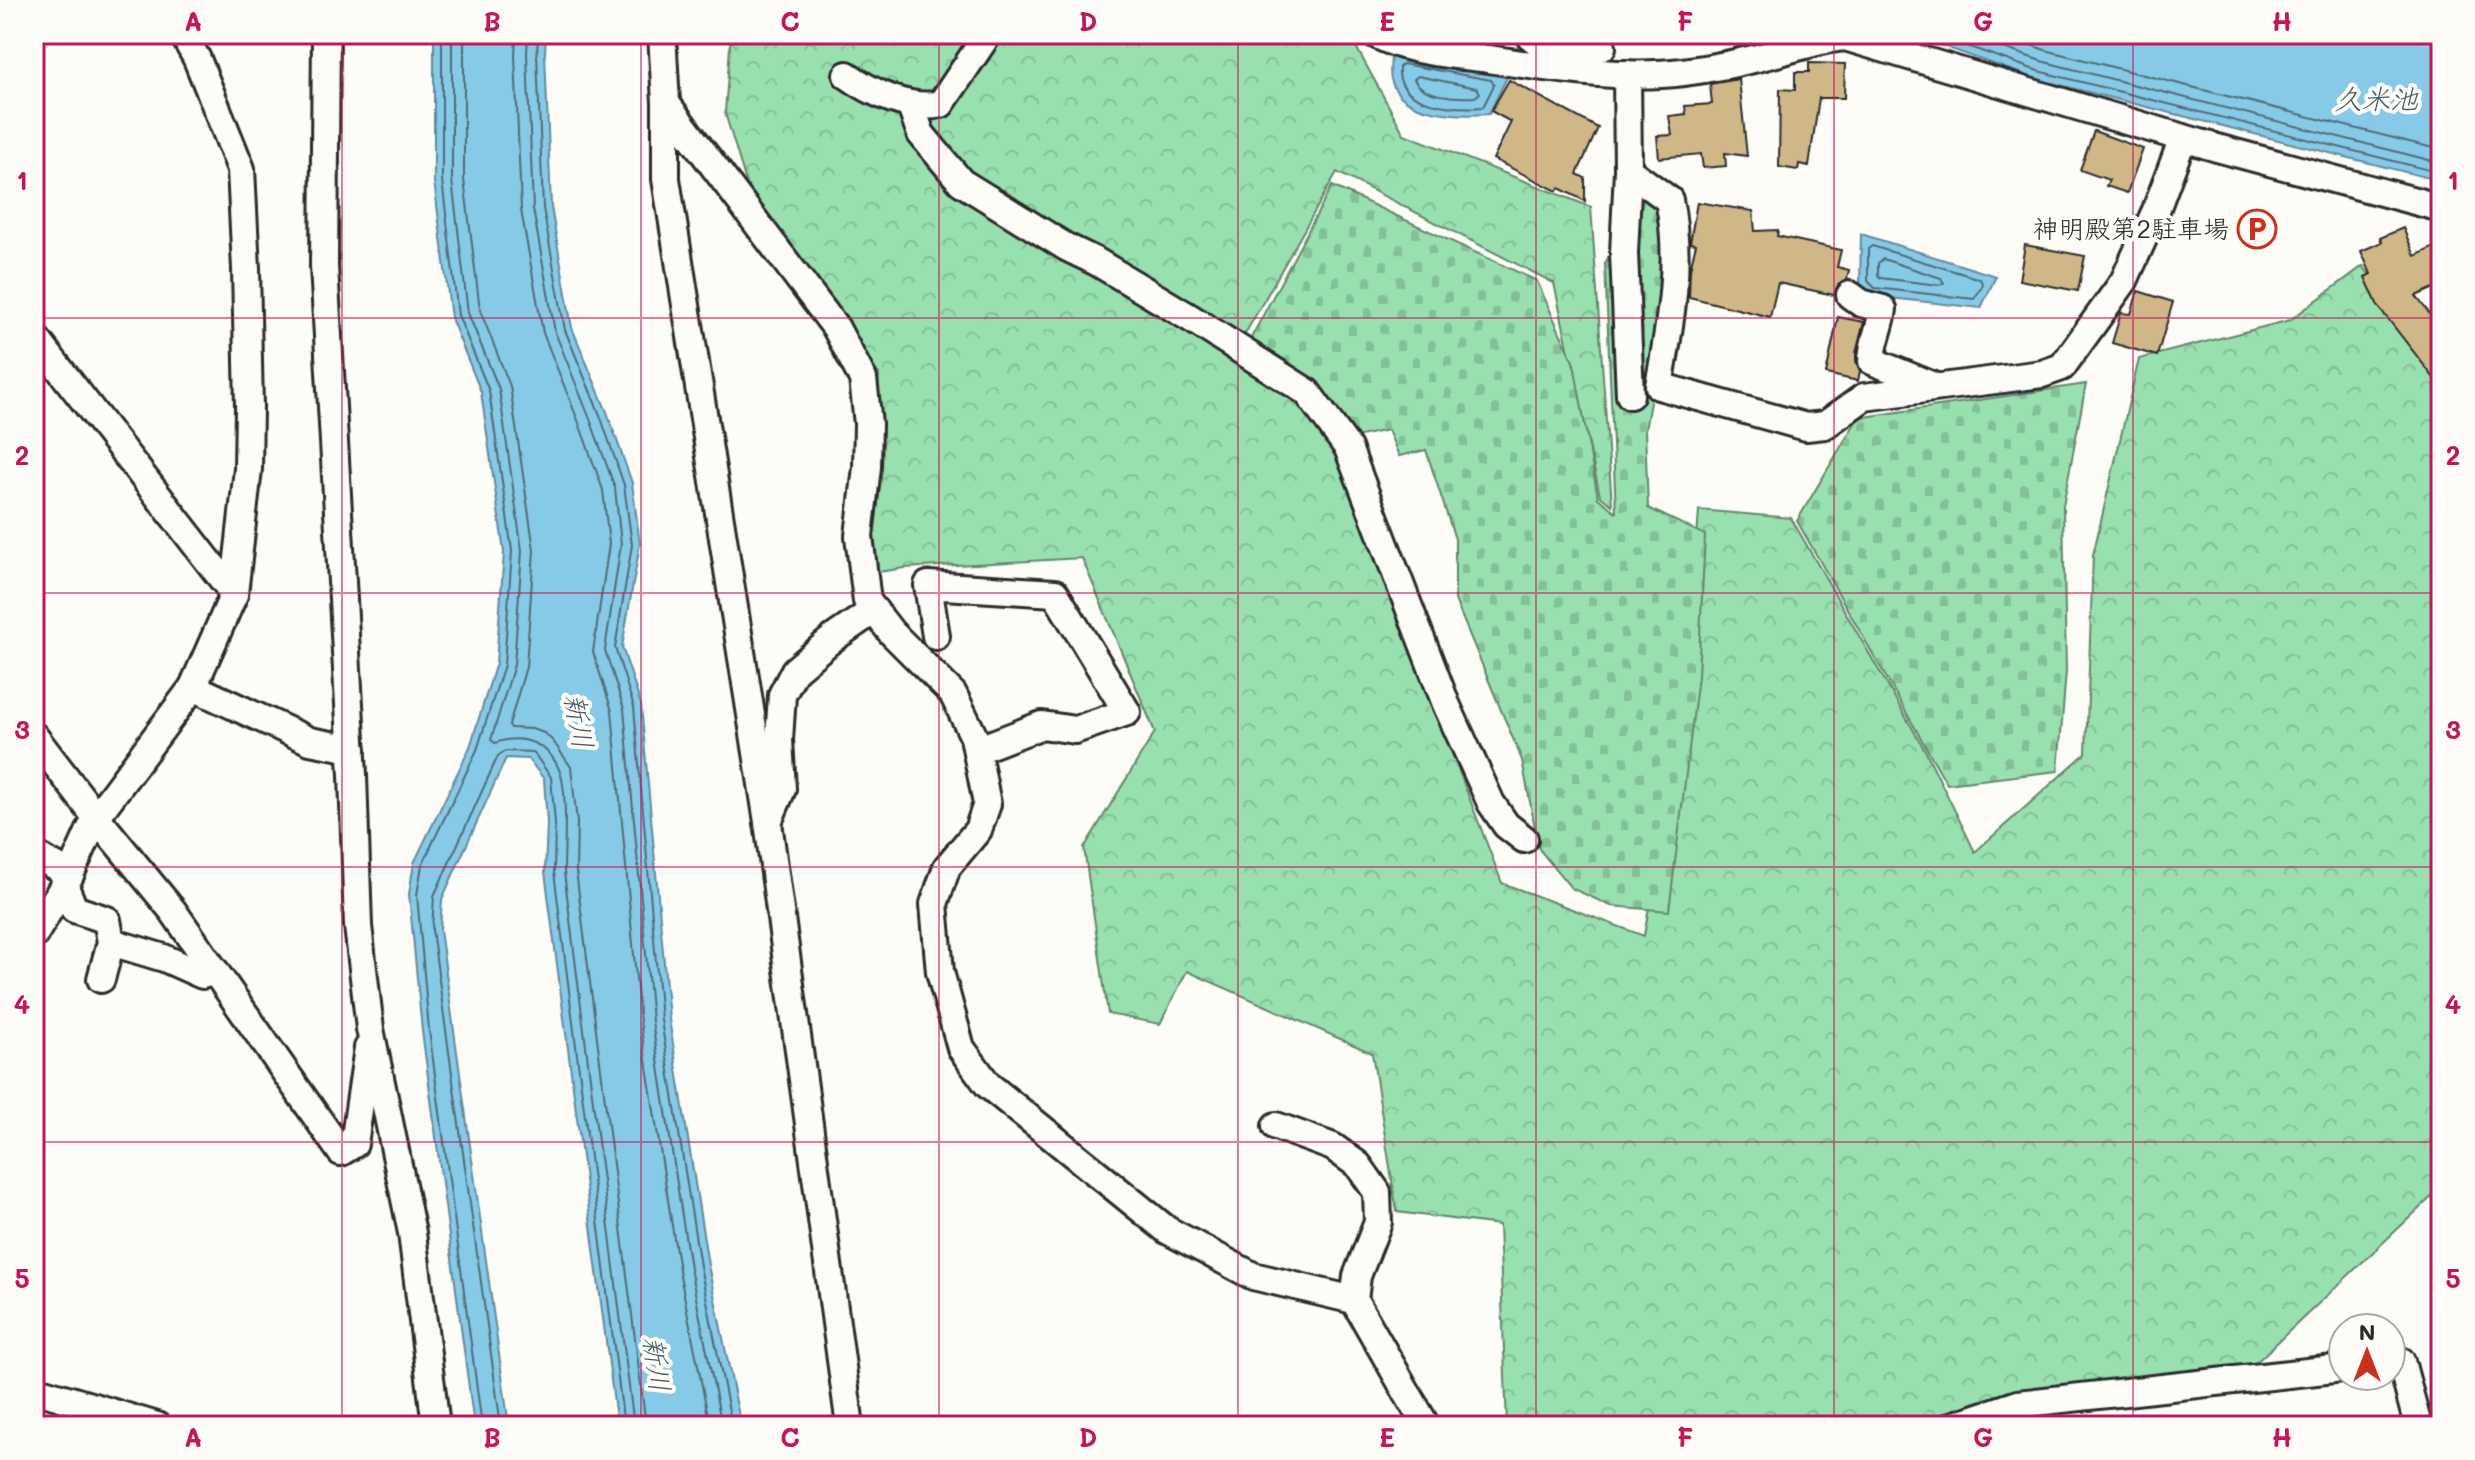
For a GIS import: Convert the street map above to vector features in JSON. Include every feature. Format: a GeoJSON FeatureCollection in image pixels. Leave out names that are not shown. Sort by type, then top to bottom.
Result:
{"type":"FeatureCollection","features":[{"type":"Feature","properties":{"kind":"street"},"geometry":{"type":"LineString","coordinates":[[34,935],[67,879],[96,817],[193,687],[234,594],[249,438],[241,169],[197,59],[183,34]]}},
{"type":"Feature","properties":{"kind":"street"},"geometry":{"type":"LineString","coordinates":[[326,34],[324,266],[352,749],[358,926],[370,1029],[412,1233],[436,1426]]}},
{"type":"Feature","properties":{"kind":"street"},"geometry":{"type":"LineString","coordinates":[[662,34],[666,179],[768,822],[850,1426]]}},
{"type":"Feature","properties":{"kind":"street"},"geometry":{"type":"LineString","coordinates":[[847,75],[860,84],[910,104],[924,108],[941,104],[988,34]]}},
{"type":"Feature","properties":{"kind":"street"},"geometry":{"type":"LineString","coordinates":[[1375,34],[1392,43],[1430,51],[1567,51],[1602,47]]}},
{"type":"Feature","properties":{"kind":"street"},"geometry":{"type":"LineString","coordinates":[[1528,34],[1543,46],[1567,51],[1627,74],[1682,72],[1749,60],[1830,38],[1854,37],[2183,138],[2441,208]]}},
{"type":"Feature","properties":{"kind":"street"},"geometry":{"type":"LineString","coordinates":[[1627,74],[1628,170],[1624,253],[1630,395]]}},
{"type":"Feature","properties":{"kind":"street"},"geometry":{"type":"LineString","coordinates":[[666,103],[836,328],[863,379],[868,424],[867,467],[859,536],[867,601],[891,632],[953,694],[974,737],[987,804],[978,830],[947,867],[934,904],[940,972],[961,1048],[988,1085],[1167,1230],[1253,1276],[1354,1300]]}},
{"type":"Feature","properties":{"kind":"street"},"geometry":{"type":"LineString","coordinates":[[910,104],[921,134],[961,182],[1192,319],[1307,392],[1348,448],[1446,704],[1491,803],[1506,825],[1524,839]]}},
{"type":"Feature","properties":{"kind":"street"},"geometry":{"type":"LineString","coordinates":[[1628,170],[1669,200],[1674,225],[1674,305],[1659,386],[1806,427],[1825,425],[1864,397],[2042,374],[2062,367],[2124,281],[2156,210],[2183,138]]}},
{"type":"Feature","properties":{"kind":"street"},"geometry":{"type":"LineString","coordinates":[[1850,295],[1861,303],[1883,309],[1872,348],[1872,361],[1938,387]]}},
{"type":"Feature","properties":{"kind":"street"},"geometry":{"type":"LineString","coordinates":[[34,336],[234,594]]}},
{"type":"Feature","properties":{"kind":"street"},"geometry":{"type":"LineString","coordinates":[[936,636],[928,585],[1055,593],[1127,712],[1075,730],[1042,725],[977,750]]}},
{"type":"Feature","properties":{"kind":"street"},"geometry":{"type":"LineString","coordinates":[[768,822],[782,789],[779,740],[782,695],[795,670],[874,610]]}},
{"type":"Feature","properties":{"kind":"street"},"geometry":{"type":"LineString","coordinates":[[193,687],[310,741],[352,749]]}},
{"type":"Feature","properties":{"kind":"street"},"geometry":{"type":"LineString","coordinates":[[34,736],[173,911],[341,1152],[354,1144],[370,1029]]}},
{"type":"Feature","properties":{"kind":"street"},"geometry":{"type":"LineString","coordinates":[[34,854],[67,879],[74,909],[107,920],[111,942],[101,979]]}},
{"type":"Feature","properties":{"kind":"street"},"geometry":{"type":"LineString","coordinates":[[111,942],[164,958],[202,975],[215,971]]}},
{"type":"Feature","properties":{"kind":"street"},"geometry":{"type":"LineString","coordinates":[[1276,1126],[1333,1147],[1358,1165],[1377,1192],[1378,1222],[1357,1276],[1354,1300],[1426,1426]]}},
{"type":"Feature","properties":{"kind":"street"},"geometry":{"type":"LineString","coordinates":[[423,1426],[427,1354]]}},
{"type":"Feature","properties":{"kind":"street"},"geometry":{"type":"LineString","coordinates":[[1952,1426],[2018,1404],[2327,1370]]}},
{"type":"Feature","properties":{"kind":"street"},"geometry":{"type":"LineString","coordinates":[[2407,1384],[2418,1426]]}},
{"type":"Feature","properties":{"kind":"street"},"geometry":{"type":"LineString","coordinates":[[34,1389],[157,1426]]}},
{"type":"Feature","properties":{"kind":"green space"},"geometry":{"type":"Polygon","coordinates":[[[731,34],[1349,34],[1404,134],[1591,207],[1612,505],[1600,496],[1554,283],[1337,172],[1241,341],[1328,431],[1502,883],[1644,936],[1686,699],[1699,510],[1791,518],[1926,752],[1975,852],[2086,753],[2093,555],[2139,359],[2290,320],[2363,266],[2421,342],[2441,380],[2441,1188],[2246,1372],[1913,1426],[1507,1426],[1499,1225],[1397,1212],[1372,1053],[1187,971],[1160,1024],[1108,1014],[1084,848],[1155,732],[1082,558],[904,568],[866,574],[879,374],[757,218],[725,113],[731,34]]]}},
{"type":"Feature","properties":{"kind":"green space"},"geometry":{"type":"Polygon","coordinates":[[[1332,186],[1537,281],[1574,364],[1598,498],[1616,512],[1605,264],[1641,186],[1663,203],[1669,297],[1645,430],[1648,508],[1705,535],[1698,676],[1669,911],[1611,906],[1571,888],[1539,849],[1522,760],[1455,600],[1455,539],[1426,450],[1399,456],[1388,430],[1351,438],[1256,348],[1251,338],[1332,186]]]}},
{"type":"Feature","properties":{"kind":"green space"},"geometry":{"type":"Polygon","coordinates":[[[2086,384],[2063,506],[2066,671],[2058,771],[1947,784],[1797,521],[1858,418],[2086,384]]]}},
{"type":"Feature","properties":{"kind":"water","name":"新川"},"geometry":{"type":"Polygon","coordinates":[[[434,34],[546,34],[551,207],[572,328],[632,483],[640,544],[622,647],[641,705],[669,1019],[708,1265],[741,1426],[617,1426],[545,872],[547,823],[544,779],[528,759],[506,758],[442,899],[440,930],[509,1426],[474,1426],[422,1031],[409,894],[414,863],[470,747],[496,663],[504,552],[481,392],[451,318],[434,181],[434,34]]]}},
{"type":"Feature","properties":{"kind":"water","name":"久米池"},"geometry":{"type":"Polygon","coordinates":[[[1933,34],[2441,34],[2441,181],[2036,79],[1934,43],[1933,34]]]}},
{"type":"Feature","properties":{"kind":"water"},"geometry":{"type":"Polygon","coordinates":[[[1391,54],[1507,77],[1489,114],[1432,111],[1418,107],[1396,91],[1390,76],[1391,54]]]}},
{"type":"Feature","properties":{"kind":"water"},"geometry":{"type":"Polygon","coordinates":[[[1861,234],[1996,276],[1981,308],[1872,296],[1860,286],[1861,234]]]}},
{"type":"Feature","properties":{"kind":"building"},"geometry":{"type":"Polygon","coordinates":[[[1809,63],[1845,64],[1844,98],[1819,98],[1809,166],[1799,164],[1798,170],[1779,167],[1780,89],[1795,90],[1795,72],[1809,72],[1809,63]]]}},
{"type":"Feature","properties":{"kind":"building"},"geometry":{"type":"Polygon","coordinates":[[[1739,79],[1747,156],[1725,153],[1726,166],[1703,168],[1701,154],[1659,158],[1657,136],[1672,135],[1669,116],[1686,114],[1685,106],[1712,104],[1710,84],[1739,79]]]}},
{"type":"Feature","properties":{"kind":"building"},"geometry":{"type":"Polygon","coordinates":[[[1509,80],[1598,128],[1577,174],[1585,178],[1585,201],[1559,188],[1557,191],[1493,159],[1511,122],[1491,111],[1509,80]]]}},
{"type":"Feature","properties":{"kind":"building"},"geometry":{"type":"Polygon","coordinates":[[[2094,131],[2143,149],[2127,193],[2106,186],[2109,180],[2080,170],[2094,131]]]}},
{"type":"Feature","properties":{"kind":"building"},"geometry":{"type":"Polygon","coordinates":[[[1697,202],[1753,211],[1755,231],[1778,230],[1777,236],[1841,250],[1837,267],[1849,270],[1847,280],[1838,285],[1834,295],[1778,283],[1770,317],[1689,297],[1690,269],[1696,244],[1690,243],[1697,202]]]}},
{"type":"Feature","properties":{"kind":"building"},"geometry":{"type":"Polygon","coordinates":[[[2403,228],[2415,256],[2441,244],[2441,285],[2416,296],[2441,329],[2441,387],[2378,306],[2365,277],[2371,274],[2361,251],[2403,228]]]}},
{"type":"Feature","properties":{"kind":"building"},"geometry":{"type":"Polygon","coordinates":[[[2025,245],[2085,256],[2078,291],[2019,280],[2025,245]]]}},
{"type":"Feature","properties":{"kind":"building"},"geometry":{"type":"Polygon","coordinates":[[[2138,291],[2173,302],[2157,356],[2112,343],[2121,313],[2131,314],[2138,291]]]}},
{"type":"Feature","properties":{"kind":"building"},"geometry":{"type":"Polygon","coordinates":[[[1838,317],[1864,322],[1856,353],[1860,371],[1858,381],[1826,374],[1838,317]]]}},
{"type":"Feature","properties":{"kind":"place","name":"神明殿第2駐車場"},"geometry":{"type":"Point","coordinates":[2257,229]}}]}
